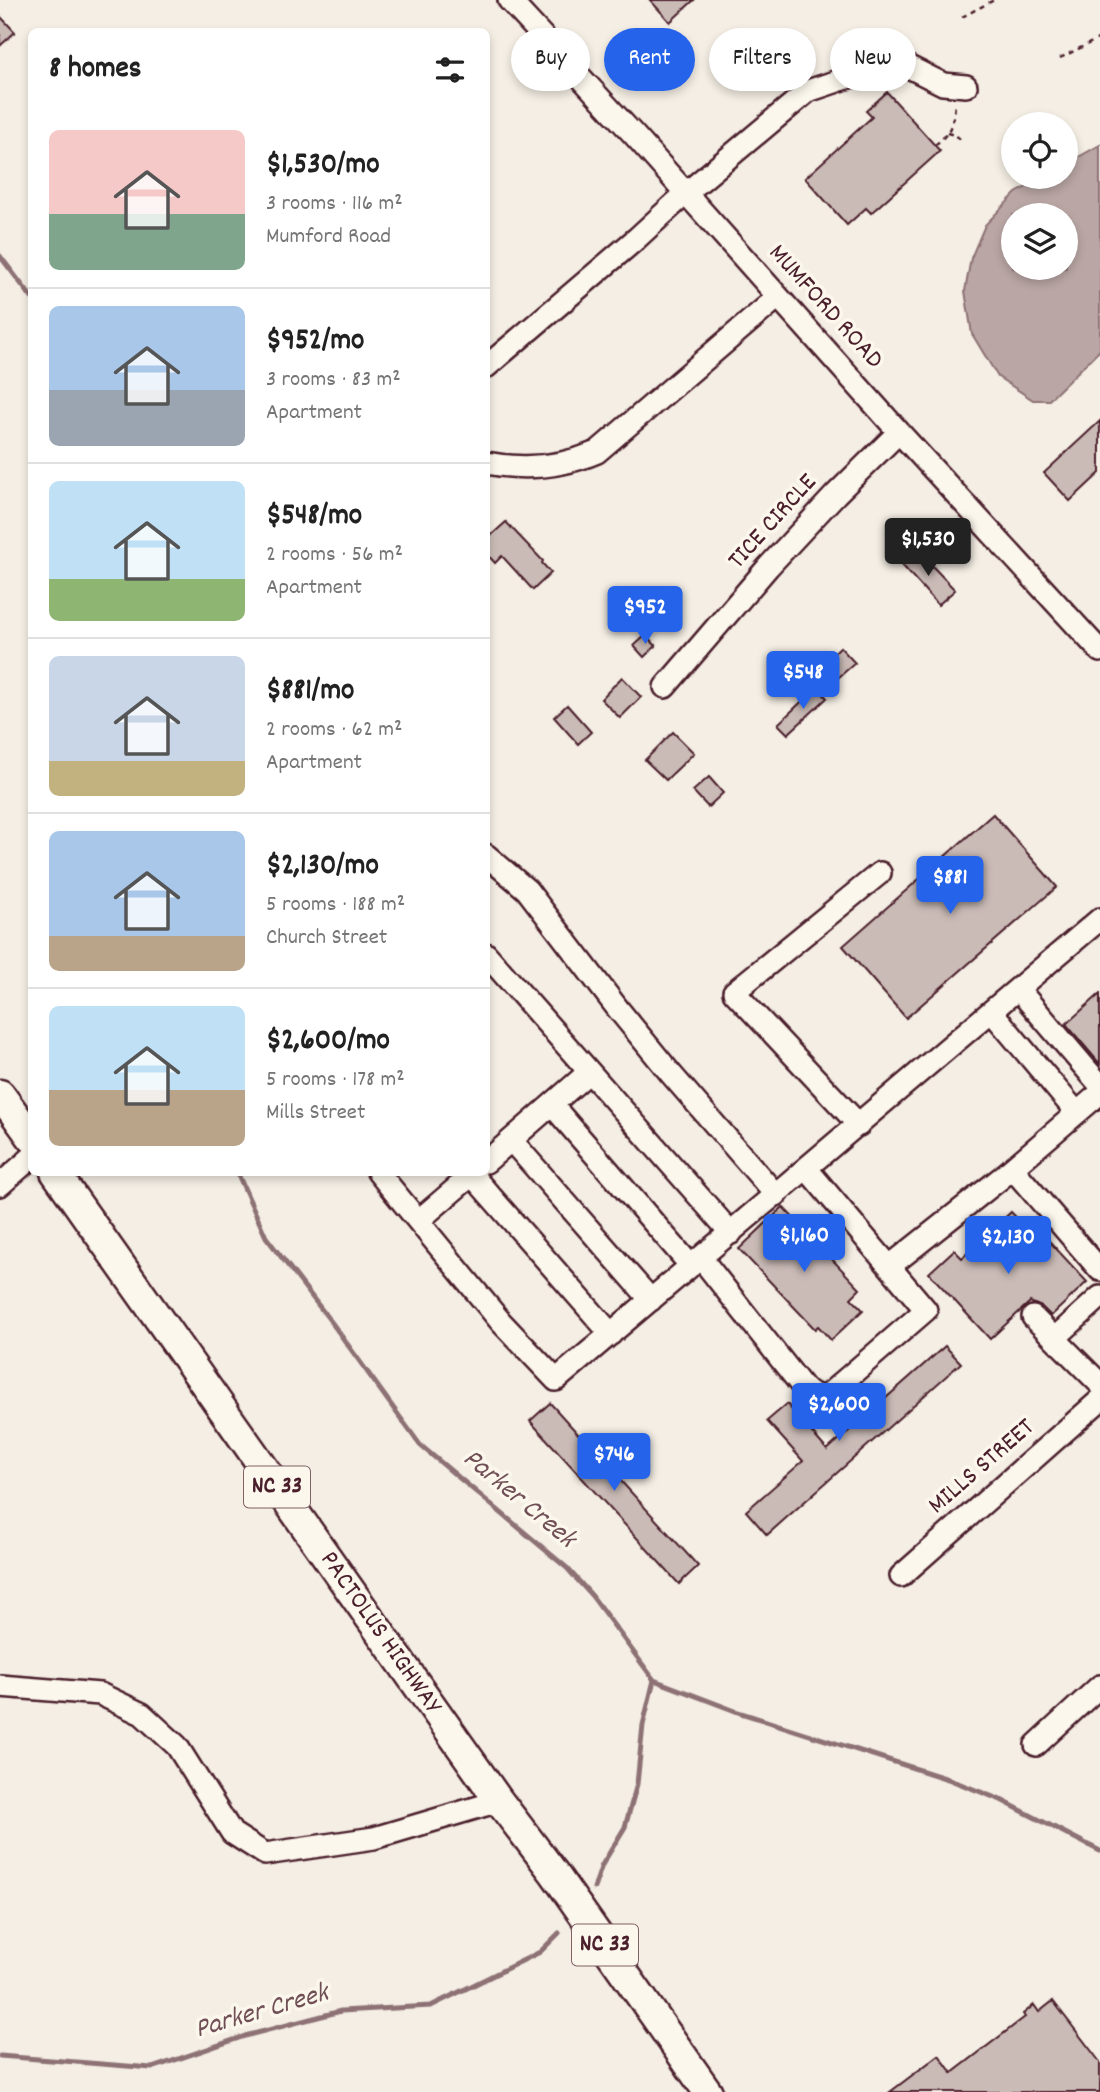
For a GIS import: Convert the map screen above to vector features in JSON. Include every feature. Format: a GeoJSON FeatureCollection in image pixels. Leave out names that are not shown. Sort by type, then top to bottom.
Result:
{"type":"FeatureCollection","features":[{"type":"Feature","properties":{"kind":"main road"},"geometry":{"type":"LineString","coordinates":[[0,1094],[28,1133]]}},
{"type":"Feature","properties":{"kind":"main road","name":"PACTOLUS HIGHWAY"},"geometry":{"type":"LineString","coordinates":[[58,1176],[708,2092]]}},
{"type":"Feature","properties":{"kind":"street","name":"MUMFORD ROAD"},"geometry":{"type":"LineString","coordinates":[[509,0],[1100,651]]}},
{"type":"Feature","properties":{"kind":"street"},"geometry":{"type":"LineString","coordinates":[[490,364],[808,91],[897,61],[961,94]]}},
{"type":"Feature","properties":{"kind":"street"},"geometry":{"type":"LineString","coordinates":[[490,463],[521,467],[578,460],[597,452],[778,297]]}},
{"type":"Feature","properties":{"kind":"street","name":"TICE CIRCLE"},"geometry":{"type":"LineString","coordinates":[[665,687],[768,567],[899,432]]}},
{"type":"Feature","properties":{"kind":"street"},"geometry":{"type":"LineString","coordinates":[[490,858],[527,890],[671,1074],[776,1195]]}},
{"type":"Feature","properties":{"kind":"street"},"geometry":{"type":"LineString","coordinates":[[859,1125],[734,992],[880,873]]}},
{"type":"Feature","properties":{"kind":"street"},"geometry":{"type":"LineString","coordinates":[[381,1176],[501,1322],[556,1380],[1100,919]]}},
{"type":"Feature","properties":{"kind":"street"},"geometry":{"type":"LineString","coordinates":[[490,959],[731,1233]]}},
{"type":"Feature","properties":{"kind":"street"},"geometry":{"type":"LineString","coordinates":[[890,1266],[1013,1169],[1099,1094],[1100,1087],[1018,989]]}},
{"type":"Feature","properties":{"kind":"street"},"geometry":{"type":"LineString","coordinates":[[992,1012],[1077,1113]]}},
{"type":"Feature","properties":{"kind":"street"},"geometry":{"type":"LineString","coordinates":[[490,1159],[589,1072]]}},
{"type":"Feature","properties":{"kind":"street"},"geometry":{"type":"LineString","coordinates":[[552,1105],[696,1262],[805,1390],[823,1399],[926,1310],[807,1169]]}},
{"type":"Feature","properties":{"kind":"street"},"geometry":{"type":"LineString","coordinates":[[512,1140],[651,1300]]}},
{"type":"Feature","properties":{"kind":"street"},"geometry":{"type":"LineString","coordinates":[[0,1185],[28,1160]]}},
{"type":"Feature","properties":{"kind":"street"},"geometry":{"type":"LineString","coordinates":[[1013,1169],[1100,1270]]}},
{"type":"Feature","properties":{"kind":"street"},"geometry":{"type":"LineString","coordinates":[[418,1221],[471,1176]]}},
{"type":"Feature","properties":{"kind":"street"},"geometry":{"type":"LineString","coordinates":[[483,1176],[611,1334]]}},
{"type":"Feature","properties":{"kind":"street"},"geometry":{"type":"LineString","coordinates":[[1055,1338],[1100,1297]]}},
{"type":"Feature","properties":{"kind":"street"},"geometry":{"type":"LineString","coordinates":[[1033,1317],[1100,1384]]}},
{"type":"Feature","properties":{"kind":"street","name":"MILLS STREET"},"geometry":{"type":"LineString","coordinates":[[901,1576],[1100,1400]]}},
{"type":"Feature","properties":{"kind":"street"},"geometry":{"type":"LineString","coordinates":[[0,1686],[100,1694],[142,1714],[177,1746],[232,1833],[265,1854],[374,1838],[499,1801]]}},
{"type":"Feature","properties":{"kind":"street"},"geometry":{"type":"LineString","coordinates":[[1036,1745],[1100,1686]]}},
{"type":"Feature","properties":{"kind":"path"},"geometry":{"type":"LineString","coordinates":[[962,17],[994,0]]}},
{"type":"Feature","properties":{"kind":"path"},"geometry":{"type":"LineString","coordinates":[[1060,58],[1100,38]]}},
{"type":"Feature","properties":{"kind":"path"},"geometry":{"type":"LineString","coordinates":[[935,145],[952,127],[961,94]]}},
{"type":"Feature","properties":{"kind":"path"},"geometry":{"type":"LineString","coordinates":[[947,133],[960,139]]}},
{"type":"Feature","properties":{"kind":"shaded area"},"geometry":{"type":"Polygon","coordinates":[[[1100,145],[1100,350],[1049,400],[1033,400],[998,377],[972,334],[965,291],[971,258],[985,225],[1001,208],[1001,280],[1078,280],[1078,203],[1006,203],[1023,189],[1078,189],[1078,157],[1100,145]]]}},
{"type":"Feature","properties":{"kind":"building"},"geometry":{"type":"Polygon","coordinates":[[[650,0],[694,0],[670,22],[650,0]]]}},
{"type":"Feature","properties":{"kind":"building"},"geometry":{"type":"Polygon","coordinates":[[[0,16],[15,32],[0,46],[0,16]]]}},
{"type":"Feature","properties":{"kind":"building"},"geometry":{"type":"Polygon","coordinates":[[[887,92],[940,151],[871,213],[866,208],[847,225],[805,178],[872,117],[866,111],[887,92]]]}},
{"type":"Feature","properties":{"kind":"building"},"geometry":{"type":"Polygon","coordinates":[[[1100,421],[1100,473],[1070,501],[1044,473],[1100,421]]]}},
{"type":"Feature","properties":{"kind":"building"},"geometry":{"type":"Polygon","coordinates":[[[506,522],[551,573],[533,590],[502,556],[495,563],[490,557],[490,536],[506,522]]]}},
{"type":"Feature","properties":{"kind":"building"},"geometry":{"type":"Polygon","coordinates":[[[918,551],[955,590],[938,605],[902,565],[918,551]]]}},
{"type":"Feature","properties":{"kind":"building"},"geometry":{"type":"Polygon","coordinates":[[[646,635],[656,646],[644,657],[634,646],[646,635]]]}},
{"type":"Feature","properties":{"kind":"building"},"geometry":{"type":"Polygon","coordinates":[[[840,647],[855,663],[823,691],[810,676],[840,647]]]}},
{"type":"Feature","properties":{"kind":"building"},"geometry":{"type":"Polygon","coordinates":[[[622,677],[641,697],[620,718],[601,699],[622,677]]]}},
{"type":"Feature","properties":{"kind":"building"},"geometry":{"type":"Polygon","coordinates":[[[817,687],[827,698],[788,734],[778,724],[817,687]]]}},
{"type":"Feature","properties":{"kind":"building"},"geometry":{"type":"Polygon","coordinates":[[[567,705],[591,732],[578,744],[554,717],[567,705]]]}},
{"type":"Feature","properties":{"kind":"building"},"geometry":{"type":"Polygon","coordinates":[[[673,732],[694,753],[666,780],[645,760],[673,732]]]}},
{"type":"Feature","properties":{"kind":"building"},"geometry":{"type":"Polygon","coordinates":[[[709,777],[723,793],[708,807],[693,791],[709,777]]]}},
{"type":"Feature","properties":{"kind":"building"},"geometry":{"type":"Polygon","coordinates":[[[993,814],[1057,887],[906,1018],[843,946],[993,814]]]}},
{"type":"Feature","properties":{"kind":"building"},"geometry":{"type":"Polygon","coordinates":[[[1100,994],[1100,1064],[1066,1024],[1100,994]]]}},
{"type":"Feature","properties":{"kind":"building"},"geometry":{"type":"Polygon","coordinates":[[[783,1207],[860,1289],[851,1298],[863,1310],[831,1340],[818,1326],[815,1329],[739,1249],[783,1207]]]}},
{"type":"Feature","properties":{"kind":"building"},"geometry":{"type":"Polygon","coordinates":[[[1011,1212],[1032,1234],[1038,1229],[1087,1282],[1051,1316],[1042,1307],[1030,1302],[990,1339],[929,1273],[954,1250],[962,1258],[1011,1212]]]}},
{"type":"Feature","properties":{"kind":"building"},"geometry":{"type":"Polygon","coordinates":[[[945,1346],[961,1363],[767,1535],[746,1511],[803,1461],[767,1421],[787,1404],[827,1450],[945,1346]]]}},
{"type":"Feature","properties":{"kind":"building"},"geometry":{"type":"Polygon","coordinates":[[[550,1403],[698,1566],[679,1584],[530,1421],[550,1403]]]}},
{"type":"Feature","properties":{"kind":"building"},"geometry":{"type":"Polygon","coordinates":[[[1053,2001],[1100,2062],[1100,2092],[890,2092],[939,2055],[952,2073],[1025,2017],[1023,2014],[1034,2005],[1039,2012],[1053,2001]]]}},
{"type":"Feature","properties":{"kind":"waterway","name":"Parker Creek"},"geometry":{"type":"LineString","coordinates":[[0,256],[28,293]]}},
{"type":"Feature","properties":{"kind":"waterway","name":"Parker Creek"},"geometry":{"type":"LineString","coordinates":[[239,1176],[266,1237],[420,1445],[567,1568],[592,1596],[654,1680],[643,1725],[637,1784],[625,1827],[602,1865],[594,1888]]}},
{"type":"Feature","properties":{"kind":"waterway"},"geometry":{"type":"LineString","coordinates":[[654,1680],[738,1712],[948,1779],[1001,1800],[1100,1851]]}},
{"type":"Feature","properties":{"kind":"waterway","name":"Parker Creek"},"geometry":{"type":"LineString","coordinates":[[0,2056],[152,2068],[245,2036],[341,2011],[431,2006],[540,1952],[559,1933]]}}]}
